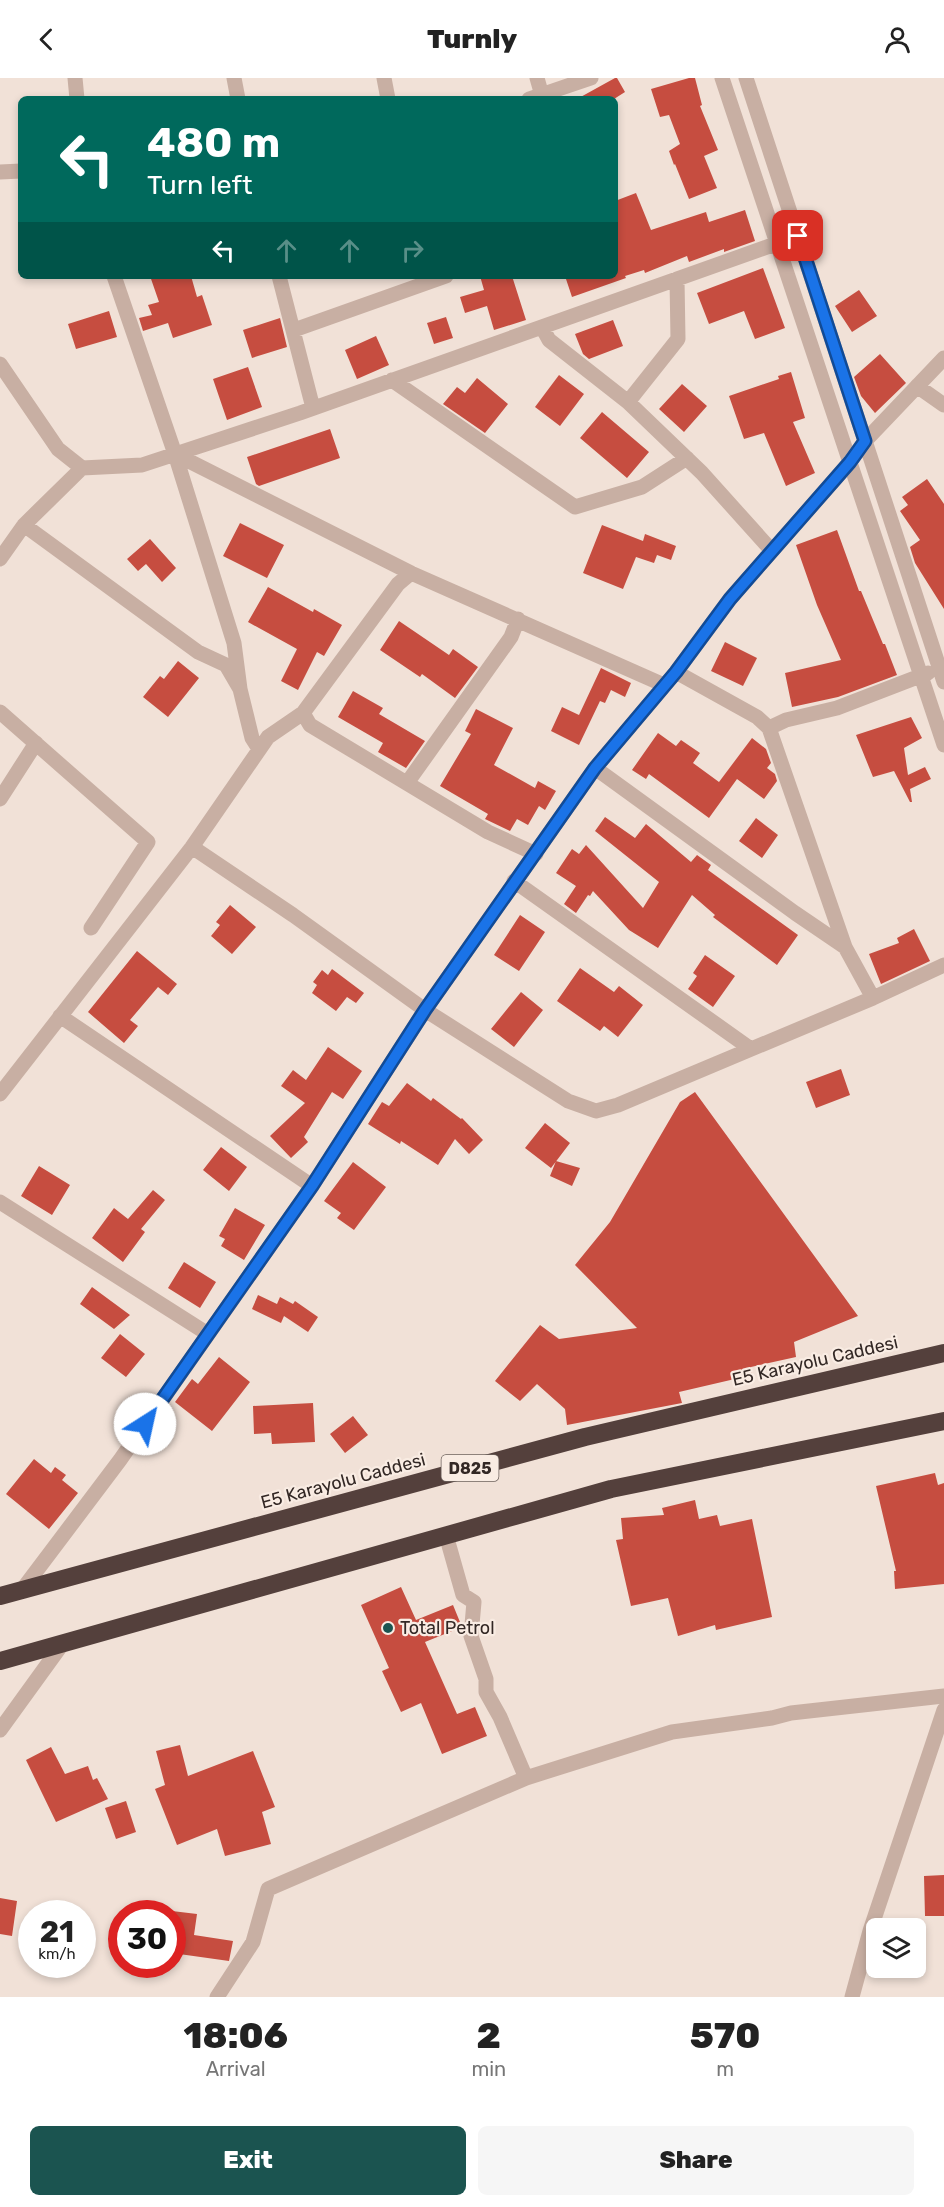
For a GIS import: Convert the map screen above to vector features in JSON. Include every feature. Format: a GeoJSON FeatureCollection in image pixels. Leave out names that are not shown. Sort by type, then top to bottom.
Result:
{"type":"FeatureCollection","features":[{"type":"Feature","properties":{"kind":"highway","name":"E5 Karayolu Caddesi"},"geometry":{"type":"LineString","coordinates":[[0,1596],[585,1437],[944,1353]]}},
{"type":"Feature","properties":{"kind":"highway"},"geometry":{"type":"LineString","coordinates":[[0,1661],[611,1489],[944,1421]]}},
{"type":"Feature","properties":{"kind":"street"},"geometry":{"type":"LineString","coordinates":[[75,78],[77,96]]}},
{"type":"Feature","properties":{"kind":"street"},"geometry":{"type":"LineString","coordinates":[[234,78],[237,96]]}},
{"type":"Feature","properties":{"kind":"street"},"geometry":{"type":"LineString","coordinates":[[384,78],[387,96]]}},
{"type":"Feature","properties":{"kind":"street"},"geometry":{"type":"LineString","coordinates":[[537,78],[538,96]]}},
{"type":"Feature","properties":{"kind":"street"},"geometry":{"type":"LineString","coordinates":[[543,96],[591,78]]}},
{"type":"Feature","properties":{"kind":"street"},"geometry":{"type":"LineString","coordinates":[[722,78],[944,745]]}},
{"type":"Feature","properties":{"kind":"street"},"geometry":{"type":"LineString","coordinates":[[746,78],[942,675],[921,676],[837,708],[786,720],[769,728]]}},
{"type":"Feature","properties":{"kind":"street"},"geometry":{"type":"LineString","coordinates":[[0,172],[18,171]]}},
{"type":"Feature","properties":{"kind":"street"},"geometry":{"type":"LineString","coordinates":[[0,364],[58,449],[82,468],[141,465],[313,408],[798,236]]}},
{"type":"Feature","properties":{"kind":"street"},"geometry":{"type":"LineString","coordinates":[[115,279],[175,454],[234,643],[240,689],[252,738],[259,749]]}},
{"type":"Feature","properties":{"kind":"street"},"geometry":{"type":"LineString","coordinates":[[280,279],[313,408]]}},
{"type":"Feature","properties":{"kind":"street"},"geometry":{"type":"LineString","coordinates":[[294,330],[438,279]]}},
{"type":"Feature","properties":{"kind":"street"},"geometry":{"type":"LineString","coordinates":[[628,402],[678,339],[677,279]]}},
{"type":"Feature","properties":{"kind":"street"},"geometry":{"type":"LineString","coordinates":[[542,327],[549,340],[628,402],[687,458],[772,550]]}},
{"type":"Feature","properties":{"kind":"street"},"geometry":{"type":"LineString","coordinates":[[22,1590],[120,1460],[312,1186],[425,1010],[595,768],[676,672],[730,599],[850,462],[865,441],[944,358]]}},
{"type":"Feature","properties":{"kind":"street"},"geometry":{"type":"LineString","coordinates":[[392,380],[575,507],[642,487],[687,458]]}},
{"type":"Feature","properties":{"kind":"street"},"geometry":{"type":"LineString","coordinates":[[917,386],[944,405]]}},
{"type":"Feature","properties":{"kind":"street"},"geometry":{"type":"LineString","coordinates":[[175,454],[411,573],[664,686]]}},
{"type":"Feature","properties":{"kind":"street"},"geometry":{"type":"LineString","coordinates":[[0,559],[24,525],[82,468]]}},
{"type":"Feature","properties":{"kind":"street"},"geometry":{"type":"LineString","coordinates":[[24,525],[198,652],[226,665],[240,689]]}},
{"type":"Feature","properties":{"kind":"street"},"geometry":{"type":"LineString","coordinates":[[0,1094],[192,846],[268,737],[303,713],[398,584],[411,573]]}},
{"type":"Feature","properties":{"kind":"street"},"geometry":{"type":"LineString","coordinates":[[407,783],[511,637],[518,619]]}},
{"type":"Feature","properties":{"kind":"street"},"geometry":{"type":"LineString","coordinates":[[676,672],[757,717],[769,728],[845,947],[873,998]]}},
{"type":"Feature","properties":{"kind":"street"},"geometry":{"type":"LineString","coordinates":[[0,712],[148,842],[91,928]]}},
{"type":"Feature","properties":{"kind":"street"},"geometry":{"type":"LineString","coordinates":[[303,713],[310,725],[488,832],[536,854]]}},
{"type":"Feature","properties":{"kind":"street"},"geometry":{"type":"LineString","coordinates":[[0,799],[36,743]]}},
{"type":"Feature","properties":{"kind":"street"},"geometry":{"type":"LineString","coordinates":[[595,768],[845,947]]}},
{"type":"Feature","properties":{"kind":"street"},"geometry":{"type":"LineString","coordinates":[[192,846],[425,1010],[568,1101],[596,1111],[618,1105],[752,1049],[944,965]]}},
{"type":"Feature","properties":{"kind":"street"},"geometry":{"type":"LineString","coordinates":[[514,881],[752,1049]]}},
{"type":"Feature","properties":{"kind":"street"},"geometry":{"type":"LineString","coordinates":[[60,1016],[312,1186]]}},
{"type":"Feature","properties":{"kind":"street"},"geometry":{"type":"LineString","coordinates":[[0,1202],[208,1334]]}},
{"type":"Feature","properties":{"kind":"street"},"geometry":{"type":"LineString","coordinates":[[446,1535],[463,1595],[474,1602],[471,1636],[486,1679],[486,1692],[526,1778]]}},
{"type":"Feature","properties":{"kind":"street"},"geometry":{"type":"LineString","coordinates":[[0,1730],[63,1644]]}},
{"type":"Feature","properties":{"kind":"street"},"geometry":{"type":"LineString","coordinates":[[217,1997],[252,1942],[268,1889],[526,1778],[672,1732],[772,1718],[791,1713],[944,1696]]}},
{"type":"Feature","properties":{"kind":"street"},"geometry":{"type":"LineString","coordinates":[[852,1997],[870,1931],[944,1710]]}},
{"type":"Feature","properties":{"kind":"building"},"geometry":{"type":"Polygon","coordinates":[[[615,78],[625,92],[618,96],[582,96],[615,78]]]}},
{"type":"Feature","properties":{"kind":"building"},"geometry":{"type":"Polygon","coordinates":[[[695,78],[702,105],[700,106],[718,150],[704,156],[717,188],[689,199],[669,151],[680,144],[669,115],[660,117],[651,89],[695,78]]]}},
{"type":"Feature","properties":{"kind":"building"},"geometry":{"type":"Polygon","coordinates":[[[636,193],[651,230],[706,212],[709,222],[745,210],[755,241],[689,262],[687,256],[645,273],[644,270],[625,276],[626,278],[572,297],[566,279],[618,279],[618,200],[636,193]]]}},
{"type":"Feature","properties":{"kind":"building"},"geometry":{"type":"Polygon","coordinates":[[[763,268],[785,328],[755,339],[744,311],[709,324],[697,293],[763,268]]]}},
{"type":"Feature","properties":{"kind":"building"},"geometry":{"type":"Polygon","coordinates":[[[151,279],[192,279],[197,297],[202,295],[212,325],[173,338],[168,323],[143,331],[139,318],[152,315],[148,305],[159,302],[151,279]]]}},
{"type":"Feature","properties":{"kind":"building"},"geometry":{"type":"Polygon","coordinates":[[[481,279],[513,279],[526,320],[494,330],[487,306],[465,313],[460,297],[484,290],[481,279]]]}},
{"type":"Feature","properties":{"kind":"building"},"geometry":{"type":"Polygon","coordinates":[[[859,290],[877,316],[852,332],[835,306],[859,290]]]}},
{"type":"Feature","properties":{"kind":"building"},"geometry":{"type":"Polygon","coordinates":[[[109,311],[117,337],[76,349],[68,324],[109,311]]]}},
{"type":"Feature","properties":{"kind":"building"},"geometry":{"type":"Polygon","coordinates":[[[446,317],[453,338],[434,344],[427,323],[446,317]]]}},
{"type":"Feature","properties":{"kind":"building"},"geometry":{"type":"Polygon","coordinates":[[[280,318],[287,347],[252,358],[243,330],[280,318]]]}},
{"type":"Feature","properties":{"kind":"building"},"geometry":{"type":"Polygon","coordinates":[[[613,320],[623,346],[589,359],[583,354],[575,334],[613,320]]]}},
{"type":"Feature","properties":{"kind":"building"},"geometry":{"type":"Polygon","coordinates":[[[376,336],[389,365],[357,379],[345,350],[376,336]]]}},
{"type":"Feature","properties":{"kind":"building"},"geometry":{"type":"Polygon","coordinates":[[[880,354],[906,383],[875,413],[861,396],[854,377],[880,354]]]}},
{"type":"Feature","properties":{"kind":"building"},"geometry":{"type":"Polygon","coordinates":[[[248,367],[262,407],[227,420],[213,379],[248,367]]]}},
{"type":"Feature","properties":{"kind":"building"},"geometry":{"type":"Polygon","coordinates":[[[791,372],[805,418],[793,422],[815,473],[786,486],[764,433],[744,439],[729,396],[779,379],[778,376],[791,372]]]}},
{"type":"Feature","properties":{"kind":"building"},"geometry":{"type":"Polygon","coordinates":[[[559,375],[584,394],[560,426],[535,407],[559,375]]]}},
{"type":"Feature","properties":{"kind":"building"},"geometry":{"type":"Polygon","coordinates":[[[477,378],[508,404],[485,433],[443,404],[457,387],[465,393],[477,378]]]}},
{"type":"Feature","properties":{"kind":"building"},"geometry":{"type":"Polygon","coordinates":[[[682,384],[707,406],[684,432],[659,409],[682,384]]]}},
{"type":"Feature","properties":{"kind":"building"},"geometry":{"type":"Polygon","coordinates":[[[602,412],[649,452],[627,478],[580,438],[602,412]]]}},
{"type":"Feature","properties":{"kind":"building"},"geometry":{"type":"Polygon","coordinates":[[[330,429],[340,458],[259,486],[256,484],[247,457],[330,429]]]}},
{"type":"Feature","properties":{"kind":"building"},"geometry":{"type":"Polygon","coordinates":[[[927,479],[944,504],[944,609],[915,563],[910,547],[920,540],[900,511],[908,505],[902,497],[927,479]]]}},
{"type":"Feature","properties":{"kind":"building"},"geometry":{"type":"Polygon","coordinates":[[[240,523],[284,545],[267,578],[223,556],[240,523]]]}},
{"type":"Feature","properties":{"kind":"building"},"geometry":{"type":"Polygon","coordinates":[[[602,525],[643,541],[645,534],[676,546],[671,560],[657,555],[654,563],[636,557],[623,589],[583,573],[602,525]]]}},
{"type":"Feature","properties":{"kind":"building"},"geometry":{"type":"Polygon","coordinates":[[[837,530],[859,591],[885,644],[897,675],[838,697],[792,707],[785,673],[841,660],[817,605],[796,545],[837,530]]]}},
{"type":"Feature","properties":{"kind":"building"},"geometry":{"type":"Polygon","coordinates":[[[150,539],[176,568],[162,582],[146,564],[138,571],[127,559],[150,539]]]}},
{"type":"Feature","properties":{"kind":"building"},"geometry":{"type":"Polygon","coordinates":[[[268,587],[342,625],[324,656],[317,652],[298,690],[281,681],[297,649],[248,622],[268,587]]]}},
{"type":"Feature","properties":{"kind":"building"},"geometry":{"type":"Polygon","coordinates":[[[399,621],[449,655],[453,649],[478,667],[455,698],[422,674],[420,677],[380,650],[399,621]]]}},
{"type":"Feature","properties":{"kind":"building"},"geometry":{"type":"Polygon","coordinates":[[[725,642],[757,658],[743,686],[711,671],[725,642]]]}},
{"type":"Feature","properties":{"kind":"building"},"geometry":{"type":"Polygon","coordinates":[[[178,661],[199,678],[168,717],[143,697],[160,676],[164,679],[178,661]]]}},
{"type":"Feature","properties":{"kind":"building"},"geometry":{"type":"Polygon","coordinates":[[[601,668],[631,683],[625,697],[611,690],[605,703],[600,701],[579,745],[551,731],[562,707],[579,715],[601,668]]]}},
{"type":"Feature","properties":{"kind":"building"},"geometry":{"type":"Polygon","coordinates":[[[353,691],[383,708],[379,714],[425,741],[406,768],[378,752],[383,743],[338,717],[353,691]]]}},
{"type":"Feature","properties":{"kind":"building"},"geometry":{"type":"Polygon","coordinates":[[[476,709],[513,728],[494,765],[535,788],[538,781],[556,791],[545,810],[539,806],[528,825],[517,819],[510,831],[485,819],[488,814],[440,786],[471,734],[465,731],[476,709]]]}},
{"type":"Feature","properties":{"kind":"building"},"geometry":{"type":"Polygon","coordinates":[[[911,717],[922,738],[904,748],[908,775],[925,767],[931,779],[910,789],[912,802],[910,802],[894,771],[873,777],[856,735],[911,717]]]}},
{"type":"Feature","properties":{"kind":"building"},"geometry":{"type":"Polygon","coordinates":[[[658,733],[676,746],[681,740],[700,753],[693,763],[719,782],[752,738],[766,749],[771,763],[767,768],[775,774],[777,781],[764,799],[737,779],[709,818],[649,774],[646,779],[632,770],[658,733]]]}},
{"type":"Feature","properties":{"kind":"building"},"geometry":{"type":"Polygon","coordinates":[[[605,817],[635,838],[646,824],[691,862],[697,855],[711,865],[708,870],[798,935],[777,965],[713,917],[715,915],[692,895],[658,948],[629,930],[593,891],[576,913],[564,904],[576,886],[556,873],[572,849],[579,854],[586,845],[643,908],[659,882],[595,831],[605,817]]]}},
{"type":"Feature","properties":{"kind":"building"},"geometry":{"type":"Polygon","coordinates":[[[756,818],[778,835],[762,858],[739,841],[756,818]]]}},
{"type":"Feature","properties":{"kind":"building"},"geometry":{"type":"Polygon","coordinates":[[[230,905],[256,927],[232,954],[211,936],[220,925],[216,922],[230,905]]]}},
{"type":"Feature","properties":{"kind":"building"},"geometry":{"type":"Polygon","coordinates":[[[520,915],[545,932],[519,971],[494,955],[520,915]]]}},
{"type":"Feature","properties":{"kind":"building"},"geometry":{"type":"Polygon","coordinates":[[[914,929],[930,961],[881,984],[869,954],[899,943],[897,938],[914,929]]]}},
{"type":"Feature","properties":{"kind":"building"},"geometry":{"type":"Polygon","coordinates":[[[137,951],[177,984],[168,995],[158,987],[130,1020],[138,1026],[124,1043],[88,1012],[137,951]]]}},
{"type":"Feature","properties":{"kind":"building"},"geometry":{"type":"Polygon","coordinates":[[[705,955],[735,976],[713,1007],[688,989],[697,976],[693,973],[705,955]]]}},
{"type":"Feature","properties":{"kind":"building"},"geometry":{"type":"Polygon","coordinates":[[[580,968],[614,992],[619,986],[643,1005],[618,1037],[604,1026],[600,1031],[557,1001],[580,968]]]}},
{"type":"Feature","properties":{"kind":"building"},"geometry":{"type":"Polygon","coordinates":[[[332,969],[364,993],[356,1003],[347,997],[336,1011],[312,993],[317,985],[313,982],[322,970],[328,975],[332,969]]]}},
{"type":"Feature","properties":{"kind":"building"},"geometry":{"type":"Polygon","coordinates":[[[521,992],[543,1010],[514,1047],[491,1029],[521,992]]]}},
{"type":"Feature","properties":{"kind":"building"},"geometry":{"type":"Polygon","coordinates":[[[328,1047],[362,1071],[343,1099],[332,1092],[304,1137],[308,1142],[291,1158],[270,1136],[305,1103],[281,1086],[293,1070],[306,1080],[328,1047]]]}},
{"type":"Feature","properties":{"kind":"building"},"geometry":{"type":"Polygon","coordinates":[[[841,1069],[850,1095],[816,1108],[806,1082],[841,1069]]]}},
{"type":"Feature","properties":{"kind":"building"},"geometry":{"type":"Polygon","coordinates":[[[407,1083],[431,1101],[433,1098],[462,1118],[483,1140],[469,1154],[455,1139],[438,1165],[401,1141],[400,1144],[368,1124],[382,1102],[389,1106],[407,1083]]]}},
{"type":"Feature","properties":{"kind":"building"},"geometry":{"type":"Polygon","coordinates":[[[695,1092],[858,1316],[794,1342],[796,1357],[751,1367],[752,1375],[679,1392],[682,1403],[567,1425],[565,1409],[537,1384],[520,1401],[495,1381],[540,1325],[559,1339],[637,1328],[575,1265],[610,1222],[680,1102],[695,1092]]]}},
{"type":"Feature","properties":{"kind":"building"},"geometry":{"type":"Polygon","coordinates":[[[545,1123],[570,1143],[551,1168],[525,1148],[545,1123]]]}},
{"type":"Feature","properties":{"kind":"building"},"geometry":{"type":"Polygon","coordinates":[[[221,1147],[247,1167],[229,1191],[203,1170],[221,1147]]]}},
{"type":"Feature","properties":{"kind":"building"},"geometry":{"type":"Polygon","coordinates":[[[556,1161],[580,1168],[572,1186],[550,1176],[556,1161]]]}},
{"type":"Feature","properties":{"kind":"building"},"geometry":{"type":"Polygon","coordinates":[[[353,1162],[386,1187],[354,1230],[337,1218],[341,1213],[324,1201],[353,1162]]]}},
{"type":"Feature","properties":{"kind":"building"},"geometry":{"type":"Polygon","coordinates":[[[39,1166],[70,1185],[52,1215],[21,1196],[39,1166]]]}},
{"type":"Feature","properties":{"kind":"building"},"geometry":{"type":"Polygon","coordinates":[[[153,1190],[165,1200],[141,1229],[145,1232],[123,1262],[92,1238],[114,1208],[128,1219],[153,1190]]]}},
{"type":"Feature","properties":{"kind":"building"},"geometry":{"type":"Polygon","coordinates":[[[235,1208],[265,1225],[244,1260],[221,1246],[225,1239],[219,1236],[235,1208]]]}},
{"type":"Feature","properties":{"kind":"building"},"geometry":{"type":"Polygon","coordinates":[[[184,1262],[216,1282],[200,1308],[168,1288],[184,1262]]]}},
{"type":"Feature","properties":{"kind":"building"},"geometry":{"type":"Polygon","coordinates":[[[92,1287],[130,1315],[114,1329],[80,1304],[92,1287]]]}},
{"type":"Feature","properties":{"kind":"building"},"geometry":{"type":"Polygon","coordinates":[[[258,1295],[277,1304],[280,1297],[293,1304],[295,1301],[318,1317],[308,1332],[284,1316],[281,1323],[252,1309],[258,1295]]]}},
{"type":"Feature","properties":{"kind":"building"},"geometry":{"type":"Polygon","coordinates":[[[120,1334],[145,1354],[126,1377],[101,1358],[120,1334]]]}},
{"type":"Feature","properties":{"kind":"building"},"geometry":{"type":"Polygon","coordinates":[[[219,1357],[250,1382],[212,1431],[175,1402],[192,1379],[198,1384],[219,1357]]]}},
{"type":"Feature","properties":{"kind":"building"},"geometry":{"type":"Polygon","coordinates":[[[313,1403],[315,1442],[272,1444],[271,1433],[254,1434],[253,1406],[313,1403]]]}},
{"type":"Feature","properties":{"kind":"building"},"geometry":{"type":"Polygon","coordinates":[[[353,1416],[368,1435],[345,1453],[330,1434],[353,1416]]]}},
{"type":"Feature","properties":{"kind":"building"},"geometry":{"type":"Polygon","coordinates":[[[34,1459],[51,1473],[55,1467],[66,1475],[62,1480],[78,1493],[49,1529],[6,1494],[34,1459]]]}},
{"type":"Feature","properties":{"kind":"building"},"geometry":{"type":"Polygon","coordinates":[[[935,1473],[938,1485],[944,1483],[944,1584],[895,1589],[894,1571],[896,1571],[876,1486],[935,1473]]]}},
{"type":"Feature","properties":{"kind":"building"},"geometry":{"type":"Polygon","coordinates":[[[695,1500],[699,1519],[717,1515],[720,1526],[752,1519],[772,1617],[716,1630],[715,1625],[678,1636],[668,1598],[631,1606],[616,1540],[623,1539],[621,1518],[664,1515],[662,1508],[695,1500]]]}},
{"type":"Feature","properties":{"kind":"building"},"geometry":{"type":"Polygon","coordinates":[[[401,1587],[416,1620],[453,1605],[462,1627],[425,1642],[457,1714],[475,1707],[487,1736],[442,1754],[421,1703],[401,1712],[382,1671],[389,1668],[361,1605],[401,1587]]]}},
{"type":"Feature","properties":{"kind":"building"},"geometry":{"type":"Polygon","coordinates":[[[180,1745],[188,1776],[253,1751],[275,1807],[262,1812],[271,1844],[225,1856],[217,1829],[177,1845],[155,1789],[165,1785],[156,1751],[180,1745]]]}},
{"type":"Feature","properties":{"kind":"building"},"geometry":{"type":"Polygon","coordinates":[[[51,1747],[65,1774],[88,1766],[93,1780],[97,1778],[108,1799],[56,1822],[26,1760],[51,1747]]]}},
{"type":"Feature","properties":{"kind":"building"},"geometry":{"type":"Polygon","coordinates":[[[126,1801],[136,1832],[116,1839],[105,1808],[126,1801]]]}},
{"type":"Feature","properties":{"kind":"building"},"geometry":{"type":"Polygon","coordinates":[[[944,1875],[944,1916],[925,1916],[924,1876],[944,1875]]]}},
{"type":"Feature","properties":{"kind":"building"},"geometry":{"type":"Polygon","coordinates":[[[0,1898],[17,1901],[12,1936],[0,1934],[0,1898]]]}},
{"type":"Feature","properties":{"kind":"building"},"geometry":{"type":"Polygon","coordinates":[[[186,1913],[197,1914],[194,1935],[233,1941],[229,1961],[186,1955],[186,1913]]]}},
{"type":"Feature","properties":{"kind":"place","name":"Total Petrol"},"geometry":{"type":"Point","coordinates":[388,1628]}},
{"type":"Feature","properties":{"kind":"route"},"geometry":{"type":"LineString","coordinates":[[145,1424],[312,1186],[425,1010],[595,768],[676,672],[730,599],[850,462],[865,441],[798,236]]}}]}
